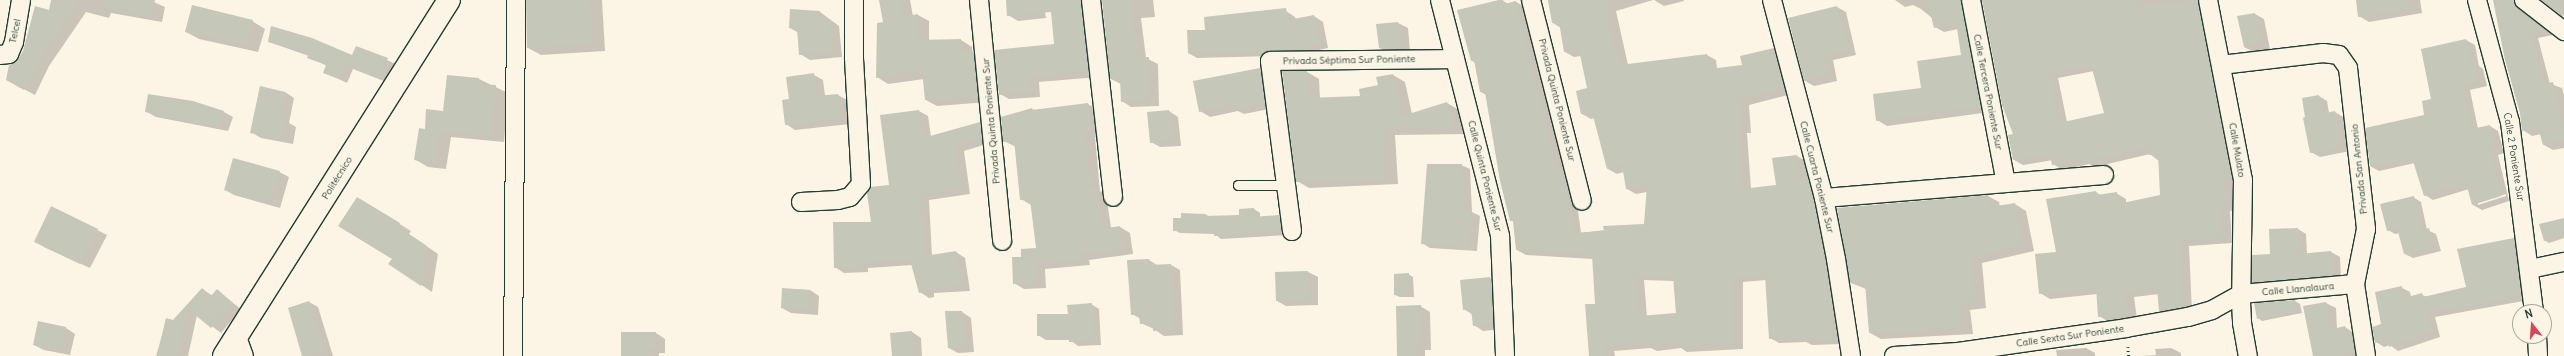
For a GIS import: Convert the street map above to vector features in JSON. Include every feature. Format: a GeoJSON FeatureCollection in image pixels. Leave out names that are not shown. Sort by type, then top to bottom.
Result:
{"type":"FeatureCollection","features":[{"type":"Feature","properties":{"kind":"street","name":"Telcel"},"geometry":{"type":"LineString","coordinates":[[0,55],[9,54],[14,42],[21,0]]}},
{"type":"Feature","properties":{"kind":"street","name":"Politécnico"},"geometry":{"type":"LineString","coordinates":[[224,356],[240,347],[449,0]]}},
{"type":"Feature","properties":{"kind":"street"},"geometry":{"type":"LineString","coordinates":[[513,356],[516,0]]}},
{"type":"Feature","properties":{"kind":"street"},"geometry":{"type":"LineString","coordinates":[[801,202],[838,200],[850,197],[861,184],[854,57],[854,0]]}},
{"type":"Feature","properties":{"kind":"street","name":"Privada Quinta Poniente Sur"},"geometry":{"type":"LineString","coordinates":[[979,0],[1002,241]]}},
{"type":"Feature","properties":{"kind":"street"},"geometry":{"type":"LineString","coordinates":[[1091,0],[1113,197]]}},
{"type":"Feature","properties":{"kind":"street","name":"Calle Quinta Poniente Sur"},"geometry":{"type":"LineString","coordinates":[[1440,0],[1500,236],[1505,356]]}},
{"type":"Feature","properties":{"kind":"street","name":"Privada Quinta Poniente Sur"},"geometry":{"type":"LineString","coordinates":[[1531,0],[1582,201]]}},
{"type":"Feature","properties":{"kind":"street","name":"Calle Cuarta Poniente Sur"},"geometry":{"type":"LineString","coordinates":[[1772,0],[1824,198],[1836,259],[1850,356]]}},
{"type":"Feature","properties":{"kind":"street","name":"Calle Tercera Poniente Sur"},"geometry":{"type":"LineString","coordinates":[[1971,0],[2006,183]]}},
{"type":"Feature","properties":{"kind":"street","name":"Calle Mulato"},"geometry":{"type":"LineString","coordinates":[[2208,0],[2243,180],[2241,298],[2242,323],[2248,356]]}},
{"type":"Feature","properties":{"kind":"street","name":"Calle 2 Poniente Sur"},"geometry":{"type":"LineString","coordinates":[[2477,0],[2510,122],[2530,269],[2533,304]]}},
{"type":"Feature","properties":{"kind":"street"},"geometry":{"type":"LineString","coordinates":[[2524,0],[2564,31]]}},
{"type":"Feature","properties":{"kind":"street","name":"Privada San Antonio"},"geometry":{"type":"LineString","coordinates":[[2221,65],[2323,53],[2339,55],[2348,68],[2366,229],[2355,284],[2366,356]]}},
{"type":"Feature","properties":{"kind":"street","name":"Privada Séptima Sur Poniente"},"geometry":{"type":"LineString","coordinates":[[1292,231],[1270,61],[1455,59]]}},
{"type":"Feature","properties":{"kind":"street"},"geometry":{"type":"LineString","coordinates":[[1824,198],[2104,175]]}},
{"type":"Feature","properties":{"kind":"street"},"geometry":{"type":"LineString","coordinates":[[2530,269],[2564,262]]}},
{"type":"Feature","properties":{"kind":"street","name":"Calle Llanalaura"},"geometry":{"type":"LineString","coordinates":[[2241,298],[2355,284]]}},
{"type":"Feature","properties":{"kind":"street","name":"Calle Sexta Sur Poniente"},"geometry":{"type":"LineString","coordinates":[[1894,356],[1958,352],[2173,320],[2212,310],[2241,298]]}},
{"type":"Feature","properties":{"kind":"street"},"geometry":{"type":"LineString","coordinates":[[2537,344],[2538,356]]}},
{"type":"Feature","properties":{"kind":"lane"},"geometry":{"type":"LineString","coordinates":[[1238,185],[1287,185]]}},
{"type":"Feature","properties":{"kind":"building"},"geometry":{"type":"Polygon","coordinates":[[[51,0],[79,0],[39,60],[24,90],[6,80],[9,65],[16,62],[23,51],[35,6],[49,10],[51,0]]]}},
{"type":"Feature","properties":{"kind":"building"},"geometry":{"type":"Polygon","coordinates":[[[106,0],[155,0],[152,17],[105,9],[106,0]]]}},
{"type":"Feature","properties":{"kind":"building"},"geometry":{"type":"Polygon","coordinates":[[[526,0],[590,0],[592,44],[527,48],[526,0]]]}},
{"type":"Feature","properties":{"kind":"building"},"geometry":{"type":"Polygon","coordinates":[[[879,0],[901,0],[903,17],[918,14],[918,40],[961,39],[961,51],[973,51],[978,96],[925,100],[922,71],[876,78],[877,23],[883,22],[879,0]]]}},
{"type":"Feature","properties":{"kind":"building"},"geometry":{"type":"Polygon","coordinates":[[[1006,0],[1081,0],[1089,72],[1030,77],[1031,92],[999,95],[994,50],[1054,44],[1051,12],[1007,16],[1006,0]]]}},
{"type":"Feature","properties":{"kind":"building"},"geometry":{"type":"Polygon","coordinates":[[[1102,0],[1131,0],[1137,58],[1149,57],[1150,101],[1121,102],[1120,79],[1110,79],[1102,0]]]}},
{"type":"Feature","properties":{"kind":"building"},"geometry":{"type":"Polygon","coordinates":[[[1499,0],[1503,0],[1504,4],[1516,1],[1557,173],[1564,173],[1572,233],[1604,231],[1603,226],[1644,224],[1647,185],[1626,189],[1622,165],[1607,169],[1592,112],[1581,114],[1576,91],[1587,88],[1579,50],[1564,52],[1559,22],[1552,23],[1548,0],[1606,0],[1611,33],[1620,65],[1707,54],[1709,69],[1742,65],[1740,56],[1774,48],[1783,89],[1740,100],[1742,128],[1738,128],[1742,189],[1776,185],[1772,158],[1797,155],[1801,183],[1809,182],[1812,208],[1816,210],[1832,302],[1833,339],[1802,340],[1802,337],[1769,339],[1765,275],[1734,278],[1734,344],[1677,347],[1676,343],[1646,346],[1646,342],[1605,346],[1606,356],[1589,356],[1585,304],[1595,304],[1592,255],[1516,250],[1513,221],[1510,221],[1500,181],[1485,92],[1480,92],[1474,60],[1471,61],[1457,10],[1499,0]],[[1635,276],[1639,316],[1676,313],[1673,277],[1635,276]]]}},
{"type":"Feature","properties":{"kind":"building"},"geometry":{"type":"Polygon","coordinates":[[[1927,0],[1961,0],[1981,107],[1876,121],[1873,94],[1921,88],[1917,61],[1961,55],[1956,22],[1934,28],[1927,0]]]}},
{"type":"Feature","properties":{"kind":"building"},"geometry":{"type":"Polygon","coordinates":[[[1982,0],[2138,0],[2139,6],[2198,0],[2232,177],[2224,178],[2228,205],[2220,206],[2223,238],[2180,241],[2182,307],[2159,311],[2157,288],[2125,291],[2127,314],[2098,317],[2096,288],[2039,294],[2035,254],[2056,252],[2046,199],[2096,191],[2097,195],[2117,192],[2118,204],[2160,195],[2158,154],[2149,155],[2148,147],[2085,162],[2084,158],[2052,165],[2050,154],[2013,160],[2008,135],[2013,134],[2002,105],[1982,0]],[[2091,65],[2049,73],[2059,123],[2104,113],[2091,65]]]}},
{"type":"Feature","properties":{"kind":"building"},"geometry":{"type":"Polygon","coordinates":[[[2356,0],[2406,0],[2407,9],[2358,17],[2356,0]]]}},
{"type":"Feature","properties":{"kind":"building"},"geometry":{"type":"Polygon","coordinates":[[[2493,0],[2514,0],[2518,8],[2545,29],[2529,33],[2543,84],[2553,82],[2564,127],[2564,140],[2543,145],[2538,127],[2522,131],[2520,113],[2505,60],[2493,0]]]}},
{"type":"Feature","properties":{"kind":"building"},"geometry":{"type":"Polygon","coordinates":[[[2541,0],[2561,0],[2563,17],[2541,0]]]}},
{"type":"Feature","properties":{"kind":"building"},"geometry":{"type":"Polygon","coordinates":[[[192,5],[253,20],[245,45],[185,32],[192,5]]]}},
{"type":"Feature","properties":{"kind":"building"},"geometry":{"type":"Polygon","coordinates":[[[1837,6],[1848,50],[1825,56],[1829,76],[1804,81],[1788,18],[1837,6]]]}},
{"type":"Feature","properties":{"kind":"building"},"geometry":{"type":"Polygon","coordinates":[[[1286,8],[1288,20],[1314,15],[1319,44],[1306,46],[1306,50],[1188,53],[1187,30],[1205,30],[1204,17],[1286,8]]]}},
{"type":"Feature","properties":{"kind":"building"},"geometry":{"type":"Polygon","coordinates":[[[790,9],[820,11],[821,20],[830,20],[832,52],[799,55],[797,28],[789,28],[790,9]]]}},
{"type":"Feature","properties":{"kind":"building"},"geometry":{"type":"Polygon","coordinates":[[[2255,13],[2261,44],[2244,47],[2237,16],[2255,13]]]}},
{"type":"Feature","properties":{"kind":"building"},"geometry":{"type":"Polygon","coordinates":[[[1398,22],[1401,46],[1379,48],[1376,24],[1398,22]]]}},
{"type":"Feature","properties":{"kind":"building"},"geometry":{"type":"Polygon","coordinates":[[[271,26],[312,38],[352,55],[356,46],[388,58],[380,79],[345,65],[339,79],[323,73],[326,65],[307,58],[309,54],[268,42],[271,26]]]}},
{"type":"Feature","properties":{"kind":"building"},"geometry":{"type":"Polygon","coordinates":[[[2466,39],[2471,64],[2475,63],[2479,82],[2462,85],[2471,129],[2490,125],[2496,149],[2490,150],[2501,196],[2472,205],[2466,183],[2424,196],[2412,158],[2370,166],[2365,128],[2424,115],[2422,101],[2431,99],[2421,49],[2466,39]]]}},
{"type":"Feature","properties":{"kind":"building"},"geometry":{"type":"Polygon","coordinates":[[[1260,68],[1265,103],[1233,109],[1232,105],[1199,112],[1193,81],[1260,68]]]}},
{"type":"Feature","properties":{"kind":"building"},"geometry":{"type":"Polygon","coordinates":[[[1282,71],[1307,71],[1308,98],[1360,96],[1359,89],[1378,85],[1376,77],[1393,74],[1402,116],[1447,102],[1455,128],[1383,128],[1386,178],[1296,182],[1282,71]]]}},
{"type":"Feature","properties":{"kind":"building"},"geometry":{"type":"Polygon","coordinates":[[[814,73],[816,96],[838,94],[841,119],[785,125],[782,100],[789,99],[786,77],[814,73]]]}},
{"type":"Feature","properties":{"kind":"building"},"geometry":{"type":"Polygon","coordinates":[[[447,75],[479,78],[478,84],[496,85],[492,136],[439,131],[434,163],[414,160],[419,128],[425,129],[426,109],[443,111],[447,75]]]}},
{"type":"Feature","properties":{"kind":"building"},"geometry":{"type":"Polygon","coordinates":[[[260,86],[285,92],[280,119],[287,121],[283,139],[250,133],[260,86]]]}},
{"type":"Feature","properties":{"kind":"building"},"geometry":{"type":"Polygon","coordinates":[[[148,94],[193,101],[224,111],[219,127],[145,112],[148,94]]]}},
{"type":"Feature","properties":{"kind":"building"},"geometry":{"type":"Polygon","coordinates":[[[2319,95],[2321,114],[2335,111],[2342,147],[2310,153],[2303,118],[2305,117],[2302,98],[2319,95]]]}},
{"type":"Feature","properties":{"kind":"building"},"geometry":{"type":"Polygon","coordinates":[[[1088,103],[1091,131],[1085,131],[1091,188],[1096,187],[1101,229],[1120,226],[1123,249],[1080,254],[1080,260],[1035,264],[1036,283],[1013,284],[1012,257],[1021,257],[1021,249],[1036,248],[1030,199],[1020,200],[1014,140],[1003,142],[1001,117],[1032,108],[1032,110],[1088,103]]]}},
{"type":"Feature","properties":{"kind":"building"},"geometry":{"type":"Polygon","coordinates":[[[919,110],[923,138],[980,122],[982,139],[955,146],[961,190],[921,195],[924,256],[956,251],[962,286],[925,288],[926,292],[919,293],[910,260],[859,263],[860,267],[834,268],[833,222],[871,222],[867,193],[870,187],[889,185],[880,115],[919,110]]]}},
{"type":"Feature","properties":{"kind":"building"},"geometry":{"type":"Polygon","coordinates":[[[1169,110],[1172,141],[1150,143],[1147,112],[1169,110]]]}},
{"type":"Feature","properties":{"kind":"building"},"geometry":{"type":"Polygon","coordinates":[[[233,158],[280,171],[271,203],[224,190],[233,158]]]}},
{"type":"Feature","properties":{"kind":"building"},"geometry":{"type":"Polygon","coordinates":[[[1427,164],[1462,164],[1464,210],[1472,210],[1469,247],[1421,244],[1427,164]]]}},
{"type":"Feature","properties":{"kind":"building"},"geometry":{"type":"Polygon","coordinates":[[[1988,195],[1990,207],[2015,203],[2023,245],[1971,257],[1976,302],[1959,304],[1962,328],[1869,333],[1865,283],[1850,283],[1837,208],[1988,195]]]}},
{"type":"Feature","properties":{"kind":"building"},"geometry":{"type":"Polygon","coordinates":[[[2414,196],[2422,230],[2429,228],[2434,247],[2404,254],[2397,228],[2387,231],[2380,204],[2414,196]]]}},
{"type":"Feature","properties":{"kind":"building"},"geometry":{"type":"Polygon","coordinates":[[[357,197],[400,223],[398,227],[427,246],[421,286],[388,264],[392,259],[338,226],[357,197]]]}},
{"type":"Feature","properties":{"kind":"building"},"geometry":{"type":"Polygon","coordinates":[[[51,206],[98,229],[80,264],[34,242],[51,206]]]}},
{"type":"Feature","properties":{"kind":"building"},"geometry":{"type":"Polygon","coordinates":[[[1254,208],[1254,217],[1279,215],[1282,232],[1214,236],[1214,231],[1173,231],[1173,218],[1181,218],[1181,213],[1206,214],[1205,216],[1239,215],[1239,209],[1254,208]]]}},
{"type":"Feature","properties":{"kind":"building"},"geometry":{"type":"Polygon","coordinates":[[[2564,218],[2564,235],[2544,241],[2539,224],[2564,218]]]}},
{"type":"Feature","properties":{"kind":"building"},"geometry":{"type":"Polygon","coordinates":[[[2298,228],[2299,254],[2331,251],[2333,273],[2318,277],[2252,283],[2252,255],[2270,254],[2269,229],[2298,228]]]}},
{"type":"Feature","properties":{"kind":"building"},"geometry":{"type":"Polygon","coordinates":[[[2514,238],[2521,296],[2427,313],[2432,332],[2389,347],[2387,340],[2375,343],[2372,327],[2381,324],[2375,292],[2402,286],[2404,298],[2422,293],[2423,297],[2466,287],[2457,249],[2514,238]]]}},
{"type":"Feature","properties":{"kind":"building"},"geometry":{"type":"Polygon","coordinates":[[[1149,259],[1149,265],[1171,264],[1174,330],[1153,331],[1153,323],[1140,324],[1139,314],[1131,315],[1127,260],[1149,259]]]}},
{"type":"Feature","properties":{"kind":"building"},"geometry":{"type":"Polygon","coordinates":[[[1308,271],[1309,300],[1276,301],[1275,272],[1308,271]]]}},
{"type":"Feature","properties":{"kind":"building"},"geometry":{"type":"Polygon","coordinates":[[[1409,273],[1409,294],[1394,295],[1394,274],[1409,273]]]}},
{"type":"Feature","properties":{"kind":"building"},"geometry":{"type":"Polygon","coordinates":[[[1490,277],[1493,324],[1473,326],[1471,309],[1463,310],[1460,280],[1490,277]]]}},
{"type":"Feature","properties":{"kind":"building"},"geometry":{"type":"Polygon","coordinates":[[[202,288],[211,296],[217,289],[233,303],[211,328],[188,309],[177,356],[157,356],[166,318],[173,320],[202,288]]]}},
{"type":"Feature","properties":{"kind":"building"},"geometry":{"type":"Polygon","coordinates":[[[782,288],[810,290],[809,310],[781,308],[782,288]]]}},
{"type":"Feature","properties":{"kind":"building"},"geometry":{"type":"Polygon","coordinates":[[[2295,300],[2298,311],[2257,319],[2254,303],[2295,300]]]}},
{"type":"Feature","properties":{"kind":"building"},"geometry":{"type":"Polygon","coordinates":[[[309,301],[325,353],[302,356],[288,308],[309,301]]]}},
{"type":"Feature","properties":{"kind":"building"},"geometry":{"type":"Polygon","coordinates":[[[2326,302],[2329,330],[2345,326],[2347,333],[2352,332],[2354,348],[2350,349],[2351,352],[2335,356],[2313,356],[2303,306],[2326,302]]]}},
{"type":"Feature","properties":{"kind":"building"},"geometry":{"type":"Polygon","coordinates":[[[1092,303],[1093,341],[1069,342],[1069,336],[1037,336],[1037,314],[1068,314],[1067,305],[1092,303]]]}},
{"type":"Feature","properties":{"kind":"building"},"geometry":{"type":"Polygon","coordinates":[[[1421,305],[1422,345],[1415,345],[1416,356],[1397,356],[1396,306],[1421,305]]]}},
{"type":"Feature","properties":{"kind":"building"},"geometry":{"type":"Polygon","coordinates":[[[945,311],[962,311],[965,347],[948,348],[945,311]]]}},
{"type":"Feature","properties":{"kind":"building"},"geometry":{"type":"Polygon","coordinates":[[[38,321],[66,327],[61,351],[33,345],[38,321]]]}},
{"type":"Feature","properties":{"kind":"building"},"geometry":{"type":"Polygon","coordinates":[[[912,331],[914,356],[892,356],[890,333],[912,331]]]}},
{"type":"Feature","properties":{"kind":"building"},"geometry":{"type":"Polygon","coordinates":[[[621,332],[656,332],[656,348],[650,348],[650,356],[621,356],[621,332]]]}}]}
